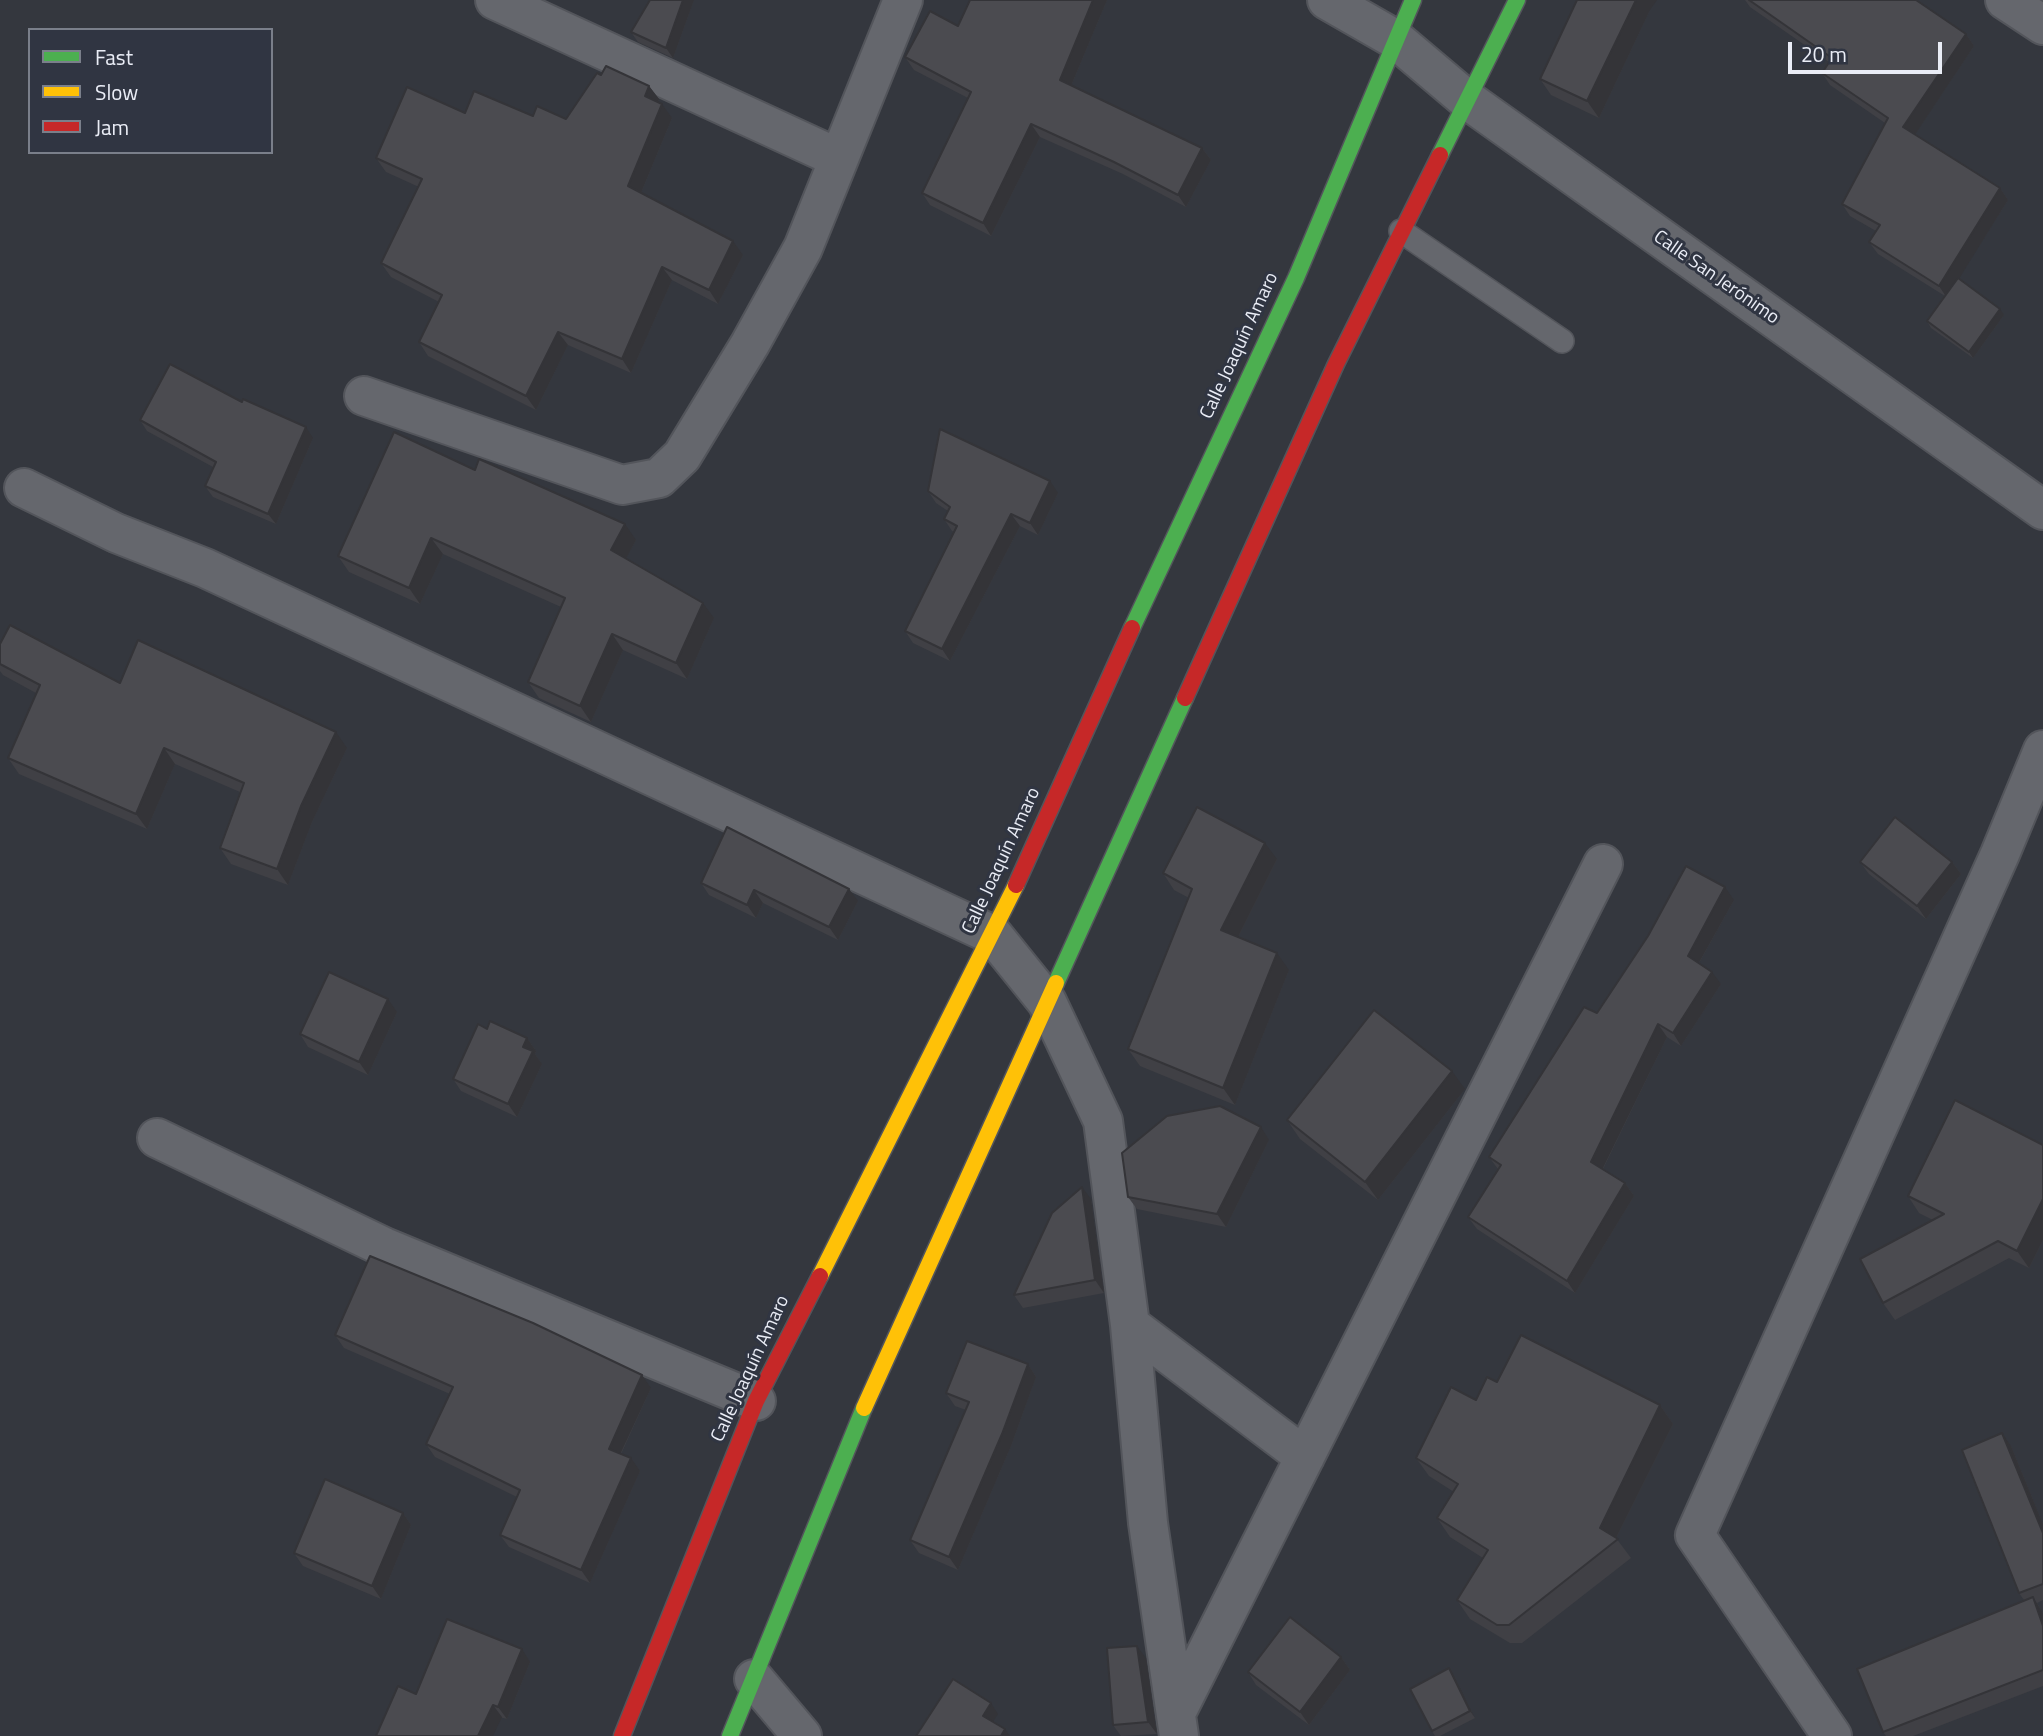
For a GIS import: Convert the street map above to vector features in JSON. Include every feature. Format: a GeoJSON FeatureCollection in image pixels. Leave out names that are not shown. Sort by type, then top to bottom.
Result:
{"type":"FeatureCollection","features":[{"type":"Feature","properties":{"kind":"main road","name":"Calle Joaquín Amaro"},"geometry":{"type":"LineString","coordinates":[[622,1736],[756,1401],[993,935],[1178,526],[1296,278],[1413,0]]}},
{"type":"Feature","properties":{"kind":"main road"},"geometry":{"type":"LineString","coordinates":[[730,1736],[848,1444],[1330,376],[1465,99],[1517,0]]}},
{"type":"Feature","properties":{"kind":"street"},"geometry":{"type":"LineString","coordinates":[[495,0],[838,158]]}},
{"type":"Feature","properties":{"kind":"street"},"geometry":{"type":"LineString","coordinates":[[364,396],[622,485],[659,478],[682,456],[750,344],[803,248],[903,0]]}},
{"type":"Feature","properties":{"kind":"street","name":"Calle San Jerónimo"},"geometry":{"type":"LineString","coordinates":[[1327,0],[1395,39],[1465,99],[2043,510]]}},
{"type":"Feature","properties":{"kind":"street"},"geometry":{"type":"LineString","coordinates":[[2006,0],[2043,25]]}},
{"type":"Feature","properties":{"kind":"street"},"geometry":{"type":"LineString","coordinates":[[24,488],[116,533],[205,568],[993,935],[1047,1002],[1103,1121],[1130,1325],[1148,1523],[1177,1724]]}},
{"type":"Feature","properties":{"kind":"street"},"geometry":{"type":"LineString","coordinates":[[1832,1736],[1695,1535],[2000,854],[2043,750]]}},
{"type":"Feature","properties":{"kind":"street"},"geometry":{"type":"LineString","coordinates":[[1177,1724],[1305,1457],[1603,864]]}},
{"type":"Feature","properties":{"kind":"street"},"geometry":{"type":"LineString","coordinates":[[157,1138],[384,1247],[756,1401]]}},
{"type":"Feature","properties":{"kind":"street"},"geometry":{"type":"LineString","coordinates":[[1130,1325],[1305,1457]]}},
{"type":"Feature","properties":{"kind":"street"},"geometry":{"type":"LineString","coordinates":[[754,1679],[802,1736]]}},
{"type":"Feature","properties":{"kind":"lane"},"geometry":{"type":"LineString","coordinates":[[1401,231],[1562,341]]}},
{"type":"Feature","properties":{"kind":"building"},"geometry":{"type":"Polygon","coordinates":[[[650,0],[683,0],[666,48],[631,32],[650,0]]]}},
{"type":"Feature","properties":{"kind":"building"},"geometry":{"type":"Polygon","coordinates":[[[970,0],[1093,0],[1060,80],[1202,148],[1178,195],[1031,124],[983,223],[922,193],[971,92],[905,57],[930,11],[958,26],[970,0]]]}},
{"type":"Feature","properties":{"kind":"building"},"geometry":{"type":"Polygon","coordinates":[[[1577,0],[1636,0],[1587,101],[1540,79],[1577,0]]]}},
{"type":"Feature","properties":{"kind":"building"},"geometry":{"type":"Polygon","coordinates":[[[1749,0],[1916,0],[1966,34],[1903,127],[2000,188],[1939,286],[1869,242],[1880,225],[1842,204],[1888,118],[1822,73],[1832,58],[1749,0]]]}},
{"type":"Feature","properties":{"kind":"building"},"geometry":{"type":"Polygon","coordinates":[[[606,66],[649,86],[645,96],[662,104],[628,186],[733,241],[709,290],[662,267],[622,359],[558,332],[526,396],[419,342],[442,295],[381,263],[422,179],[376,158],[407,87],[465,113],[474,91],[533,116],[537,106],[566,119],[597,73],[601,75],[606,66]]]}},
{"type":"Feature","properties":{"kind":"building"},"geometry":{"type":"Polygon","coordinates":[[[1958,278],[2000,309],[1969,352],[1927,321],[1958,278]]]}},
{"type":"Feature","properties":{"kind":"building"},"geometry":{"type":"Polygon","coordinates":[[[170,364],[242,402],[243,399],[306,427],[268,514],[205,486],[216,462],[140,420],[170,364]]]}},
{"type":"Feature","properties":{"kind":"building"},"geometry":{"type":"Polygon","coordinates":[[[940,429],[1050,481],[1030,523],[1011,514],[942,649],[905,631],[957,526],[944,519],[950,507],[928,491],[940,429]]]}},
{"type":"Feature","properties":{"kind":"building"},"geometry":{"type":"Polygon","coordinates":[[[394,432],[475,470],[479,459],[625,524],[611,550],[703,603],[676,663],[612,634],[580,706],[528,682],[565,598],[431,538],[409,588],[338,556],[394,432]]]}},
{"type":"Feature","properties":{"kind":"building"},"geometry":{"type":"Polygon","coordinates":[[[10,625],[120,683],[138,640],[336,732],[301,806],[277,869],[220,848],[244,783],[164,748],[136,814],[8,758],[40,685],[0,664],[0,644],[10,625]]]}},
{"type":"Feature","properties":{"kind":"building"},"geometry":{"type":"Polygon","coordinates":[[[1197,807],[1265,843],[1221,930],[1277,953],[1223,1088],[1128,1049],[1192,889],[1163,873],[1197,807]]]}},
{"type":"Feature","properties":{"kind":"building"},"geometry":{"type":"Polygon","coordinates":[[[1895,817],[1952,862],[1917,906],[1860,862],[1895,817]]]}},
{"type":"Feature","properties":{"kind":"building"},"geometry":{"type":"Polygon","coordinates":[[[727,827],[849,889],[829,927],[754,890],[747,905],[701,883],[727,827]]]}},
{"type":"Feature","properties":{"kind":"building"},"geometry":{"type":"Polygon","coordinates":[[[1686,866],[1725,887],[1688,956],[1712,972],[1673,1033],[1658,1024],[1591,1162],[1625,1183],[1567,1281],[1468,1217],[1501,1165],[1489,1157],[1584,1007],[1597,1013],[1648,936],[1686,866]]]}},
{"type":"Feature","properties":{"kind":"building"},"geometry":{"type":"Polygon","coordinates":[[[329,972],[388,999],[359,1062],[300,1034],[329,972]]]}},
{"type":"Feature","properties":{"kind":"building"},"geometry":{"type":"Polygon","coordinates":[[[1374,1010],[1452,1071],[1365,1182],[1287,1120],[1374,1010]]]}},
{"type":"Feature","properties":{"kind":"building"},"geometry":{"type":"Polygon","coordinates":[[[490,1021],[527,1038],[523,1047],[533,1051],[508,1104],[453,1079],[478,1024],[487,1029],[490,1021]]]}},
{"type":"Feature","properties":{"kind":"building"},"geometry":{"type":"Polygon","coordinates":[[[1955,1100],[2043,1145],[2043,1199],[2017,1251],[1998,1241],[1883,1303],[1860,1259],[1944,1214],[1908,1196],[1955,1100]]]}},
{"type":"Feature","properties":{"kind":"building"},"geometry":{"type":"Polygon","coordinates":[[[1220,1106],[1261,1127],[1217,1214],[1128,1197],[1122,1153],[1167,1116],[1220,1106]]]}},
{"type":"Feature","properties":{"kind":"building"},"geometry":{"type":"Polygon","coordinates":[[[1082,1187],[1095,1280],[1014,1295],[1052,1213],[1082,1187]]]}},
{"type":"Feature","properties":{"kind":"building"},"geometry":{"type":"Polygon","coordinates":[[[370,1256],[533,1323],[642,1375],[609,1449],[631,1458],[581,1570],[500,1535],[520,1490],[426,1444],[453,1387],[335,1335],[370,1256]]]}},
{"type":"Feature","properties":{"kind":"building"},"geometry":{"type":"Polygon","coordinates":[[[1521,1335],[1660,1405],[1600,1528],[1618,1539],[1509,1625],[1497,1625],[1457,1600],[1488,1550],[1437,1518],[1458,1484],[1416,1458],[1451,1387],[1476,1400],[1487,1377],[1497,1382],[1521,1335]]]}},
{"type":"Feature","properties":{"kind":"building"},"geometry":{"type":"Polygon","coordinates":[[[967,1341],[1028,1364],[1002,1434],[949,1557],[910,1540],[969,1402],[946,1393],[967,1341]]]}},
{"type":"Feature","properties":{"kind":"building"},"geometry":{"type":"Polygon","coordinates":[[[2002,1433],[2043,1533],[2043,1584],[2019,1593],[1962,1450],[2002,1433]]]}},
{"type":"Feature","properties":{"kind":"building"},"geometry":{"type":"Polygon","coordinates":[[[325,1479],[403,1513],[372,1586],[294,1553],[325,1479]]]}},
{"type":"Feature","properties":{"kind":"building"},"geometry":{"type":"Polygon","coordinates":[[[2033,1597],[2043,1626],[2043,1670],[1883,1732],[1857,1669],[2033,1597]]]}},
{"type":"Feature","properties":{"kind":"building"},"geometry":{"type":"Polygon","coordinates":[[[1290,1617],[1341,1657],[1300,1712],[1248,1672],[1290,1617]]]}},
{"type":"Feature","properties":{"kind":"building"},"geometry":{"type":"Polygon","coordinates":[[[447,1619],[522,1649],[498,1707],[493,1705],[478,1736],[376,1736],[398,1686],[416,1694],[447,1619]]]}},
{"type":"Feature","properties":{"kind":"building"},"geometry":{"type":"Polygon","coordinates":[[[1137,1646],[1148,1722],[1113,1725],[1107,1648],[1137,1646]]]}},
{"type":"Feature","properties":{"kind":"building"},"geometry":{"type":"Polygon","coordinates":[[[1449,1668],[1470,1711],[1432,1731],[1410,1689],[1449,1668]]]}},
{"type":"Feature","properties":{"kind":"building"},"geometry":{"type":"Polygon","coordinates":[[[953,1679],[991,1703],[983,1716],[1005,1729],[1001,1736],[916,1736],[953,1679]]]}},
{"type":"Feature","properties":{"kind":"traffic: fast"},"geometry":{"type":"LineString","coordinates":[[1132,628],[1296,278],[1413,0]]}},
{"type":"Feature","properties":{"kind":"traffic: fast"},"geometry":{"type":"LineString","coordinates":[[1440,155],[1517,0]]}},
{"type":"Feature","properties":{"kind":"traffic: fast"},"geometry":{"type":"LineString","coordinates":[[1056,983],[1185,698]]}},
{"type":"Feature","properties":{"kind":"traffic: fast"},"geometry":{"type":"LineString","coordinates":[[730,1736],[864,1408]]}},
{"type":"Feature","properties":{"kind":"traffic: slow"},"geometry":{"type":"LineString","coordinates":[[820,1276],[1016,885]]}},
{"type":"Feature","properties":{"kind":"traffic: slow"},"geometry":{"type":"LineString","coordinates":[[864,1408],[1056,983]]}},
{"type":"Feature","properties":{"kind":"traffic: jam"},"geometry":{"type":"LineString","coordinates":[[1185,698],[1336,364],[1440,155]]}},
{"type":"Feature","properties":{"kind":"traffic: jam"},"geometry":{"type":"LineString","coordinates":[[1016,885],[1132,628]]}},
{"type":"Feature","properties":{"kind":"traffic: jam"},"geometry":{"type":"LineString","coordinates":[[622,1736],[756,1401],[820,1276]]}}]}
